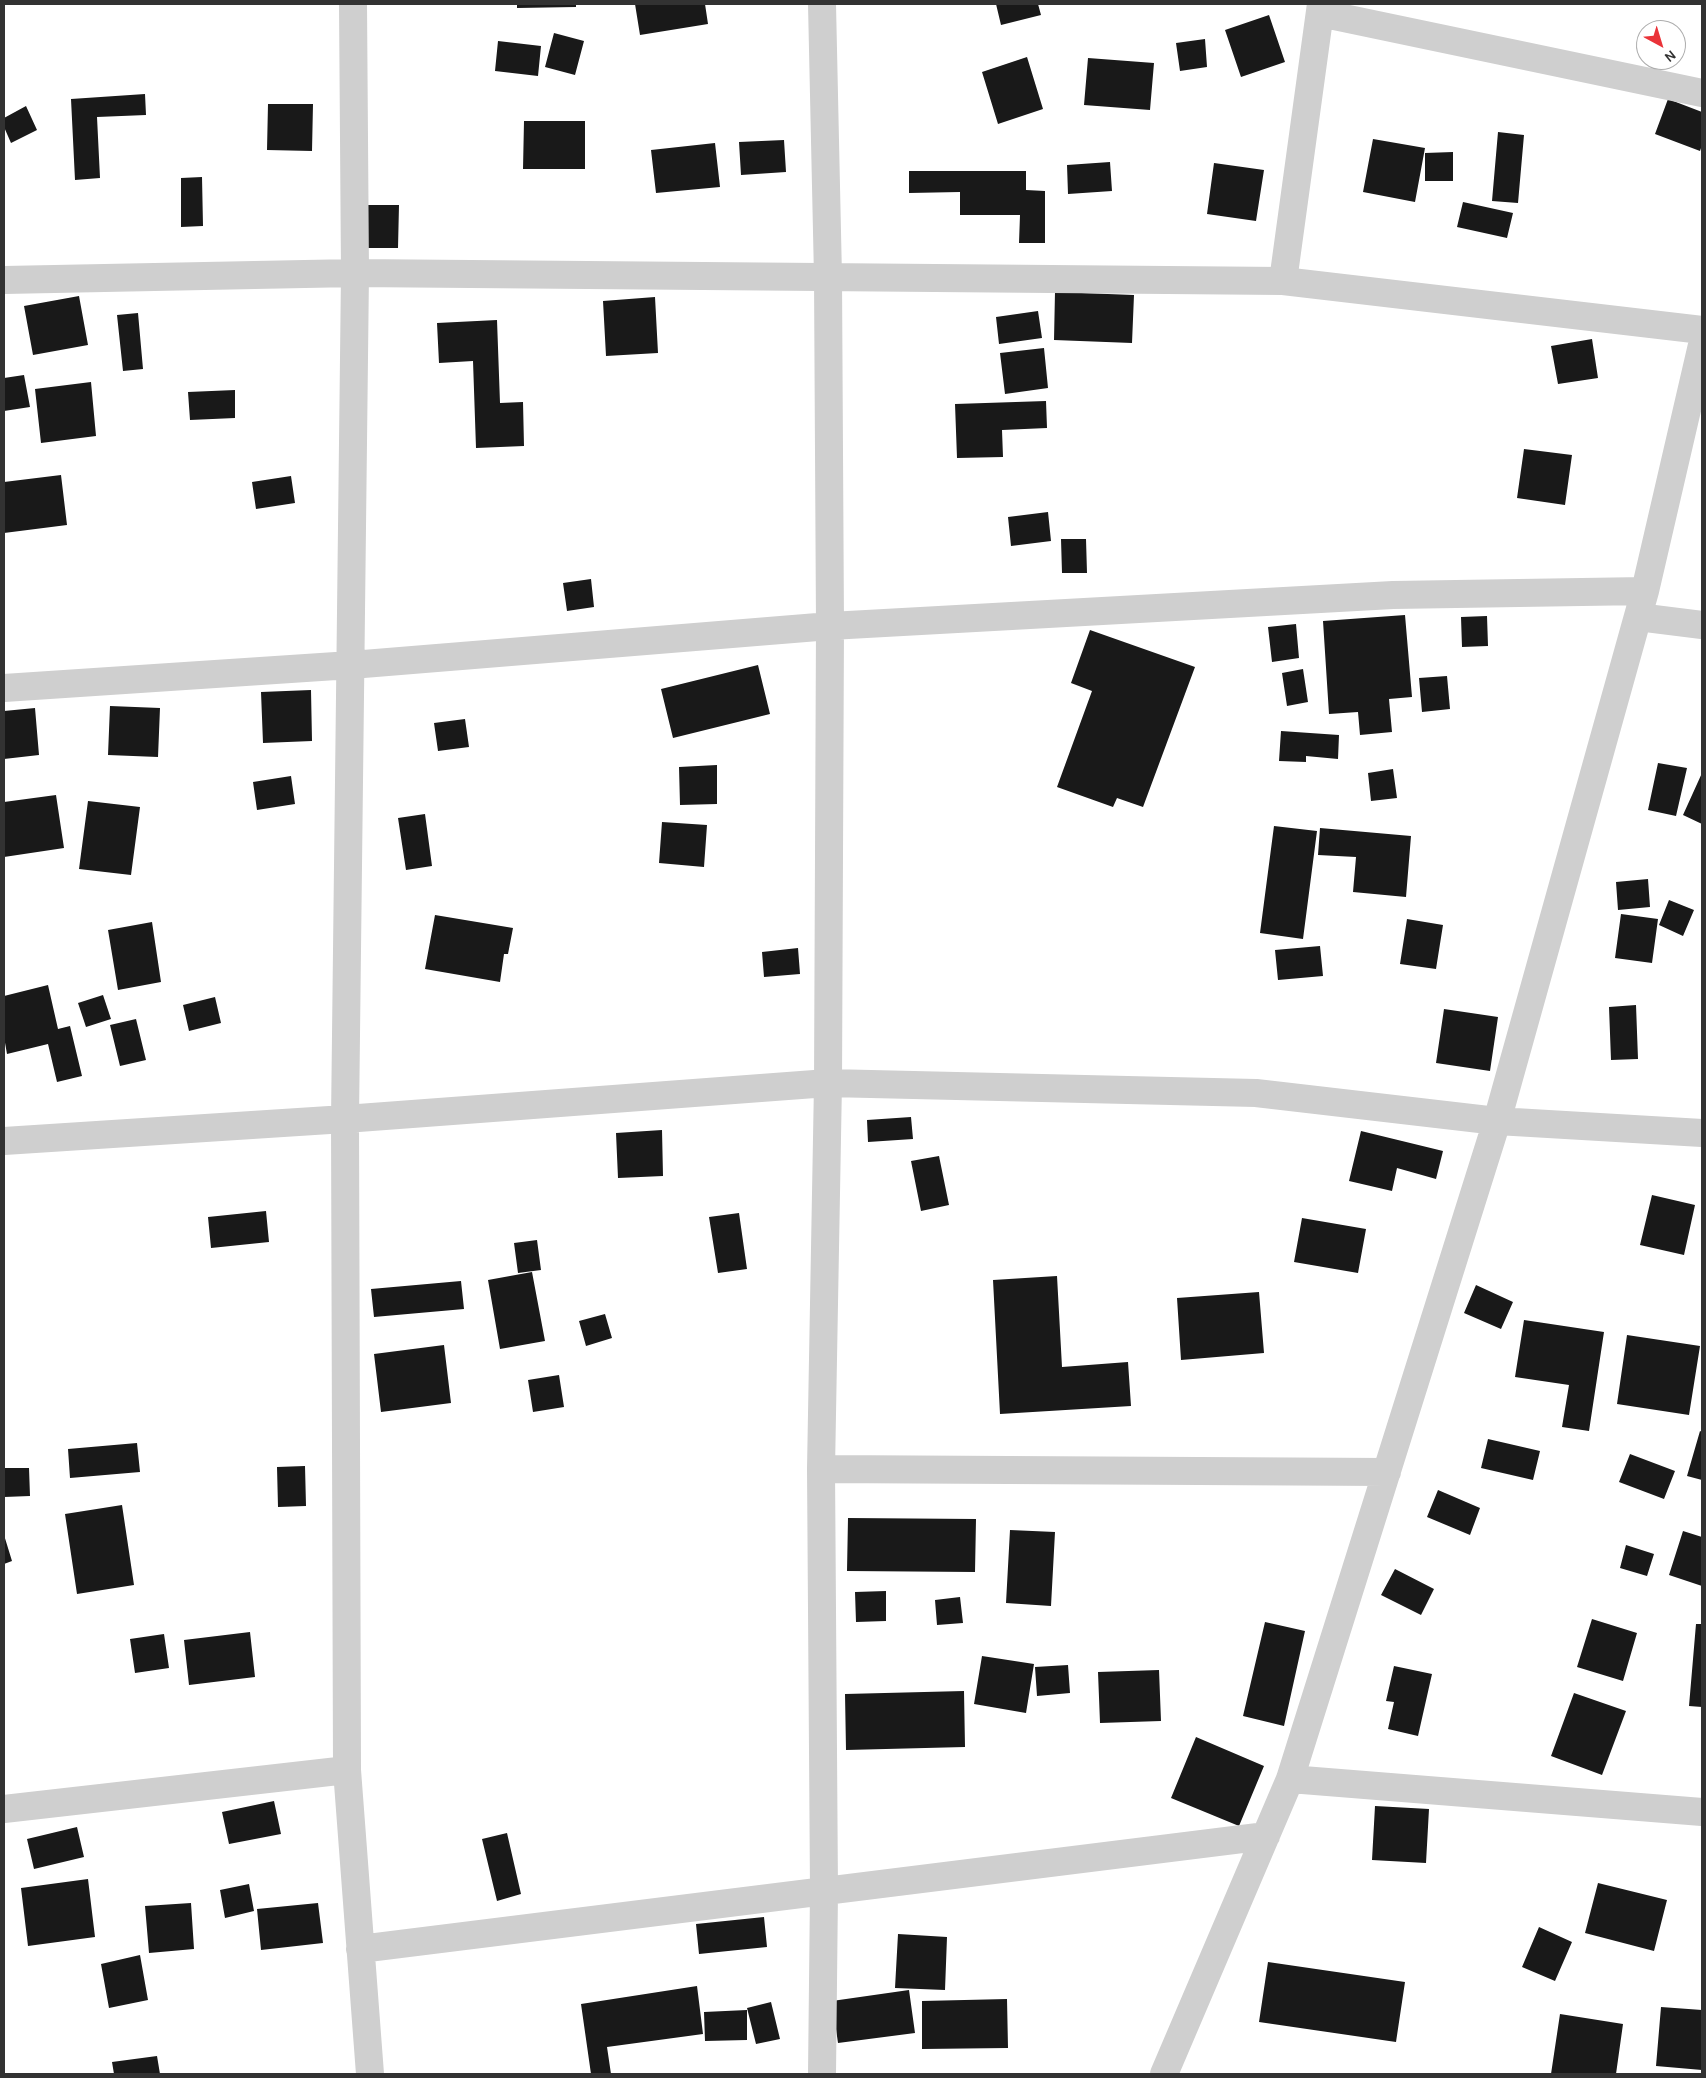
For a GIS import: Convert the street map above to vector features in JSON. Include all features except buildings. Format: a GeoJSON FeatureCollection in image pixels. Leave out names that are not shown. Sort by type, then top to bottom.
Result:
{"type":"FeatureCollection","features":[{"type":"Feature","properties":{"kind":"street"},"geometry":{"type":"LineString","coordinates":[[353,4],[355,273],[345,1119],[347,1770],[370,2074]]}},
{"type":"Feature","properties":{"kind":"street"},"geometry":{"type":"LineString","coordinates":[[822,4],[828,277],[830,626],[828,1083],[821,1469],[824,1891],[822,2074]]}},
{"type":"Feature","properties":{"kind":"street"},"geometry":{"type":"LineString","coordinates":[[1283,281],[1320,8],[1702,92]]}},
{"type":"Feature","properties":{"kind":"street"},"geometry":{"type":"LineString","coordinates":[[4,280],[355,273],[1283,281],[1702,330]]}},
{"type":"Feature","properties":{"kind":"street"},"geometry":{"type":"LineString","coordinates":[[1164,2074],[1290,1779],[1497,1121],[1642,604],[1702,345]]}},
{"type":"Feature","properties":{"kind":"street"},"geometry":{"type":"LineString","coordinates":[[4,688],[351,665],[830,626],[1392,595],[1642,604],[1702,625]]}},
{"type":"Feature","properties":{"kind":"street"},"geometry":{"type":"LineString","coordinates":[[4,1141],[345,1119],[828,1083],[1256,1093],[1497,1121],[1702,1133]]}},
{"type":"Feature","properties":{"kind":"street"},"geometry":{"type":"LineString","coordinates":[[821,1469],[1387,1472]]}},
{"type":"Feature","properties":{"kind":"street"},"geometry":{"type":"LineString","coordinates":[[4,1809],[347,1770]]}},
{"type":"Feature","properties":{"kind":"street"},"geometry":{"type":"LineString","coordinates":[[1290,1779],[1702,1812]]}},
{"type":"Feature","properties":{"kind":"street"},"geometry":{"type":"LineString","coordinates":[[360,1949],[1266,1836]]}}]}
